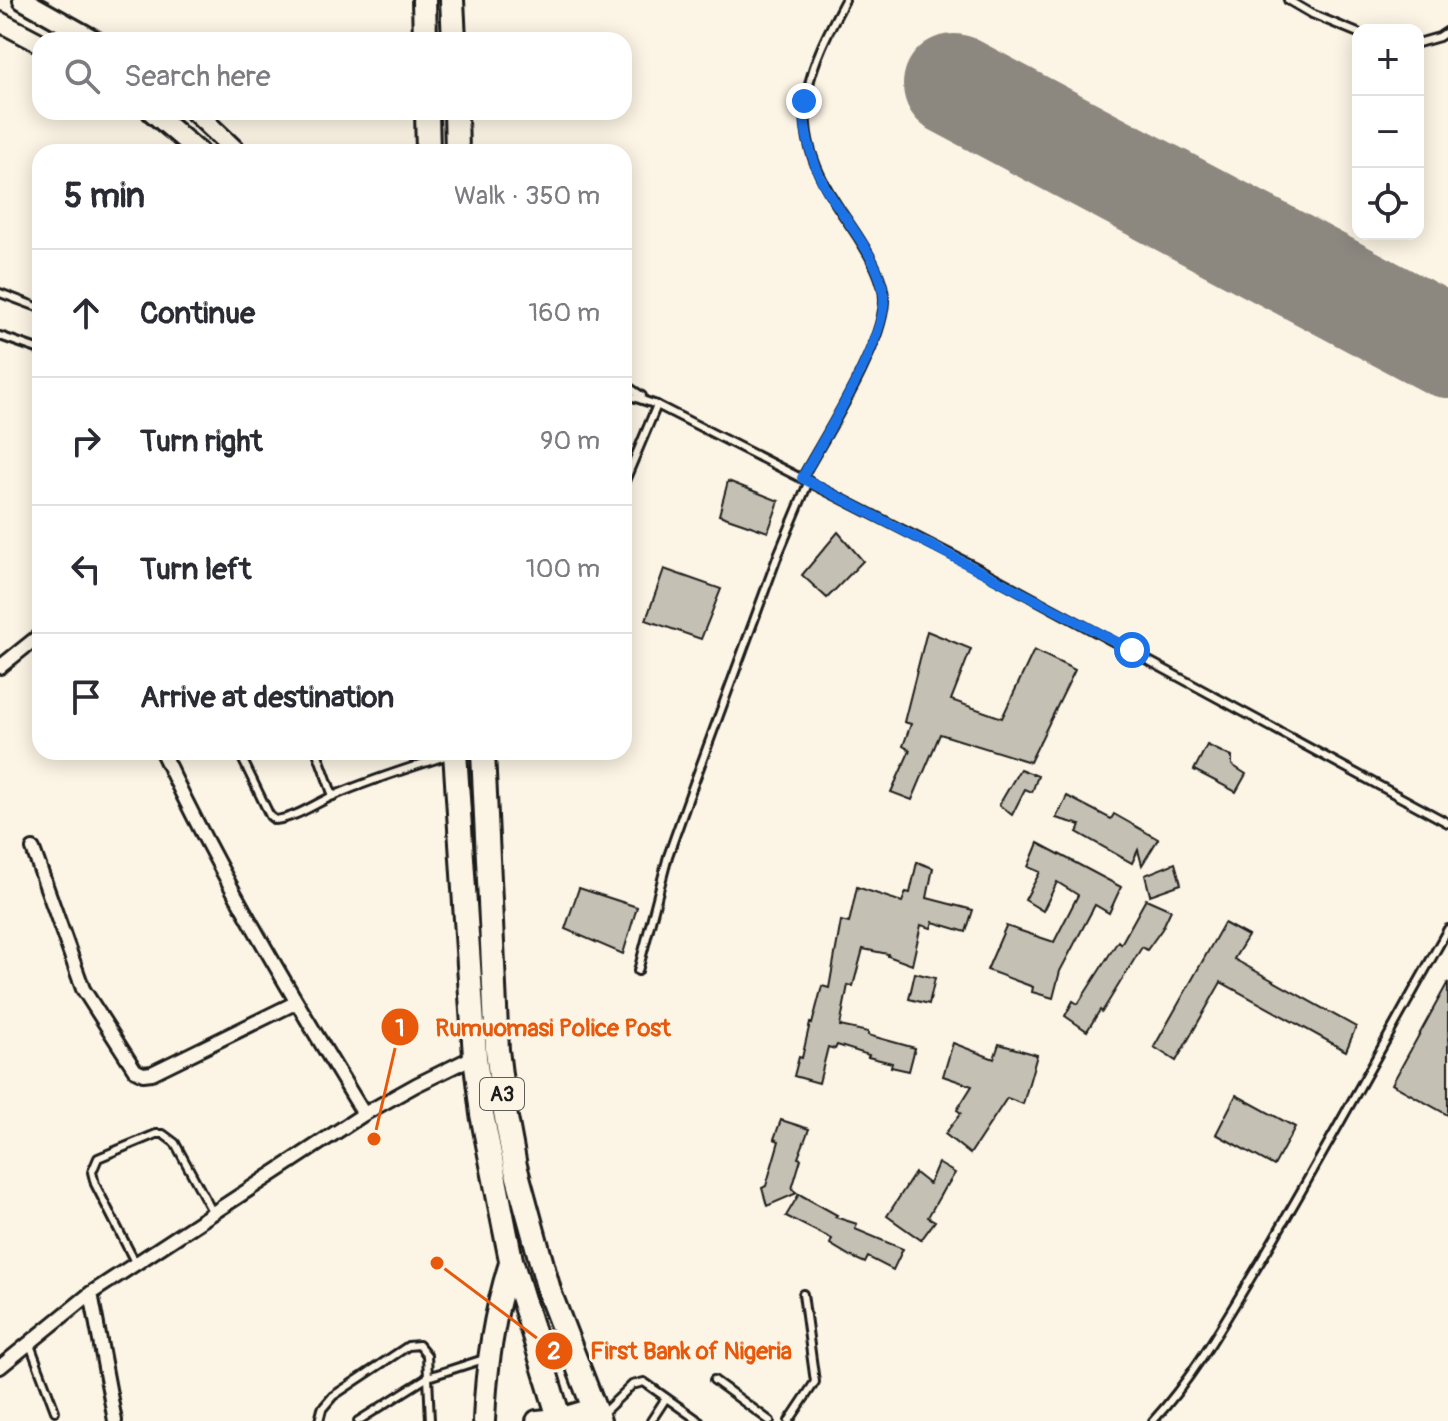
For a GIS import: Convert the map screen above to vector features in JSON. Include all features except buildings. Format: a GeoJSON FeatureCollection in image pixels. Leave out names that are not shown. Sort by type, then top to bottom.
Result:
{"type":"FeatureCollection","features":[{"type":"Feature","properties":{"kind":"highway"},"geometry":{"type":"LineString","coordinates":[[424,0],[425,32]]}},
{"type":"Feature","properties":{"kind":"highway"},"geometry":{"type":"LineString","coordinates":[[452,0],[454,32]]}},
{"type":"Feature","properties":{"kind":"highway"},"geometry":{"type":"LineString","coordinates":[[427,120],[428,144]]}},
{"type":"Feature","properties":{"kind":"highway"},"geometry":{"type":"LineString","coordinates":[[456,120],[457,144]]}},
{"type":"Feature","properties":{"kind":"highway","name":"A3"},"geometry":{"type":"LineString","coordinates":[[456,760],[475,1056],[482,1114],[511,1260],[552,1420]]}},
{"type":"Feature","properties":{"kind":"highway","name":"A3"},"geometry":{"type":"LineString","coordinates":[[483,760],[497,1050],[504,1107],[515,1166],[550,1294],[596,1416]]}},
{"type":"Feature","properties":{"kind":"main road"},"geometry":{"type":"LineString","coordinates":[[23,0],[80,32]]}},
{"type":"Feature","properties":{"kind":"main road"},"geometry":{"type":"LineString","coordinates":[[0,22],[32,39]]}},
{"type":"Feature","properties":{"kind":"main road"},"geometry":{"type":"LineString","coordinates":[[161,120],[190,144]]}},
{"type":"Feature","properties":{"kind":"main road"},"geometry":{"type":"LineString","coordinates":[[203,120],[229,144]]}},
{"type":"Feature","properties":{"kind":"main road"},"geometry":{"type":"LineString","coordinates":[[484,1421],[489,1357],[498,1301],[511,1260]]}},
{"type":"Feature","properties":{"kind":"main road"},"geometry":{"type":"LineString","coordinates":[[552,1420],[596,1416]]}},
{"type":"Feature","properties":{"kind":"street"},"geometry":{"type":"LineString","coordinates":[[0,667],[32,641]]}},
{"type":"Feature","properties":{"kind":"street"},"geometry":{"type":"LineString","coordinates":[[166,760],[188,808],[295,1003],[364,1114]]}},
{"type":"Feature","properties":{"kind":"street"},"geometry":{"type":"LineString","coordinates":[[33,849],[83,989],[135,1070],[143,1074],[152,1073],[295,1003]]}},
{"type":"Feature","properties":{"kind":"street"},"geometry":{"type":"LineString","coordinates":[[0,1367],[91,1293],[364,1114],[475,1056]]}},
{"type":"Feature","properties":{"kind":"street"},"geometry":{"type":"LineString","coordinates":[[91,1293],[115,1421]]}},
{"type":"Feature","properties":{"kind":"lane"},"geometry":{"type":"LineString","coordinates":[[638,971],[668,856],[690,794],[806,480],[870,351],[884,301],[880,280],[866,250],[824,185],[805,135],[804,101],[809,82],[845,0]]}},
{"type":"Feature","properties":{"kind":"lane"},"geometry":{"type":"LineString","coordinates":[[1288,0],[1352,31]]}},
{"type":"Feature","properties":{"kind":"lane"},"geometry":{"type":"LineString","coordinates":[[1424,41],[1448,31]]}},
{"type":"Feature","properties":{"kind":"lane"},"geometry":{"type":"LineString","coordinates":[[0,293],[32,305]]}},
{"type":"Feature","properties":{"kind":"lane"},"geometry":{"type":"LineString","coordinates":[[0,336],[32,347]]}},
{"type":"Feature","properties":{"kind":"lane"},"geometry":{"type":"LineString","coordinates":[[632,390],[648,401]]}},
{"type":"Feature","properties":{"kind":"lane"},"geometry":{"type":"LineString","coordinates":[[632,396],[657,405],[806,480],[1132,650],[1448,823]]}},
{"type":"Feature","properties":{"kind":"lane"},"geometry":{"type":"LineString","coordinates":[[632,464],[657,405]]}},
{"type":"Feature","properties":{"kind":"lane"},"geometry":{"type":"LineString","coordinates":[[243,760],[270,816],[275,820],[433,760]]}},
{"type":"Feature","properties":{"kind":"lane"},"geometry":{"type":"LineString","coordinates":[[320,760],[333,796]]}},
{"type":"Feature","properties":{"kind":"lane"},"geometry":{"type":"LineString","coordinates":[[1153,1421],[1181,1391],[1211,1345],[1448,929]]}},
{"type":"Feature","properties":{"kind":"lane"},"geometry":{"type":"LineString","coordinates":[[136,1264],[95,1184],[92,1172],[98,1158],[156,1134],[163,1134],[175,1143],[213,1213]]}},
{"type":"Feature","properties":{"kind":"lane"},"geometry":{"type":"LineString","coordinates":[[789,1421],[815,1382],[803,1294]]}},
{"type":"Feature","properties":{"kind":"lane"},"geometry":{"type":"LineString","coordinates":[[29,1342],[55,1411]]}},
{"type":"Feature","properties":{"kind":"lane"},"geometry":{"type":"LineString","coordinates":[[319,1421],[322,1409],[333,1396],[408,1346],[419,1345],[427,1355],[429,1421]]}},
{"type":"Feature","properties":{"kind":"lane"},"geometry":{"type":"LineString","coordinates":[[358,1421],[428,1377],[489,1357]]}},
{"type":"Feature","properties":{"kind":"lane"},"geometry":{"type":"LineString","coordinates":[[714,1380],[770,1421]]}},
{"type":"Feature","properties":{"kind":"lane"},"geometry":{"type":"LineString","coordinates":[[596,1416],[637,1382],[644,1382],[699,1421]]}},
{"type":"Feature","properties":{"kind":"lane"},"geometry":{"type":"LineString","coordinates":[[651,1421],[666,1398]]}},
{"type":"Feature","properties":{"kind":"runway"},"geometry":{"type":"LineString","coordinates":[[954,85],[1448,347]]}},
{"type":"Feature","properties":{"kind":"place","name":"Rumuomasi Police Post"},"geometry":{"type":"Point","coordinates":[374,1139]}},
{"type":"Feature","properties":{"kind":"place","name":"First Bank of Nigeria"},"geometry":{"type":"Point","coordinates":[437,1263]}},
{"type":"Feature","properties":{"kind":"route"},"geometry":{"type":"LineString","coordinates":[[804,101],[805,135],[812,158],[824,185],[866,250],[880,280],[884,301],[870,351],[802,478],[1132,650]]}}]}
